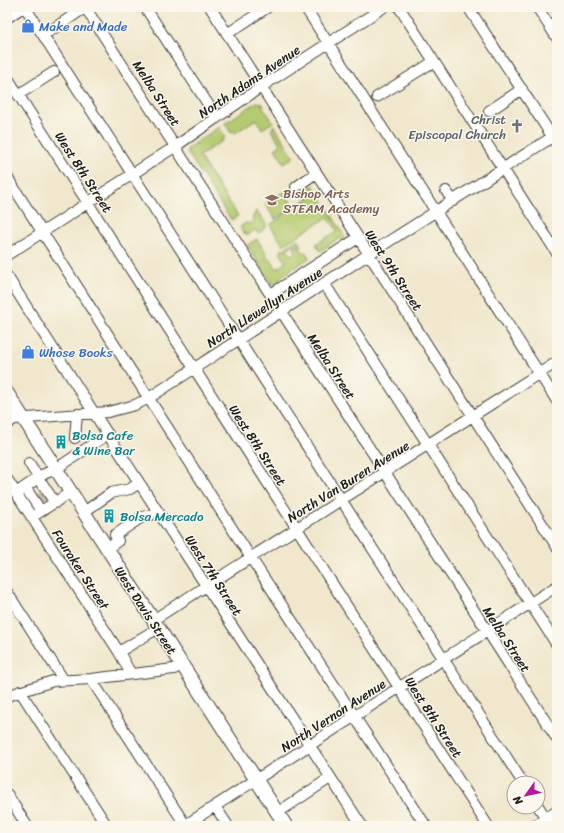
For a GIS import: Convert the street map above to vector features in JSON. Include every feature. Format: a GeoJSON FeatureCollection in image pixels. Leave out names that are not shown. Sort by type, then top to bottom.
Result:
{"type":"FeatureCollection","features":[{"type":"Feature","properties":{"kind":"main road","name":"West Davis Street"},"geometry":{"type":"LineString","coordinates":[[7,393],[286,826]]}},
{"type":"Feature","properties":{"kind":"street"},"geometry":{"type":"LineString","coordinates":[[7,18],[24,7],[519,775]]}},
{"type":"Feature","properties":{"kind":"street"},"geometry":{"type":"LineString","coordinates":[[50,31],[86,7]]}},
{"type":"Feature","properties":{"kind":"street","name":"Melba Street"},"geometry":{"type":"LineString","coordinates":[[86,7],[486,631],[557,739]]}},
{"type":"Feature","properties":{"kind":"street"},"geometry":{"type":"LineString","coordinates":[[145,7],[217,118]]}},
{"type":"Feature","properties":{"kind":"street","name":"West 9th Street"},"geometry":{"type":"LineString","coordinates":[[210,7],[557,547]]}},
{"type":"Feature","properties":{"kind":"street"},"geometry":{"type":"LineString","coordinates":[[227,34],[268,7]]}},
{"type":"Feature","properties":{"kind":"street"},"geometry":{"type":"LineString","coordinates":[[305,7],[557,401]]}},
{"type":"Feature","properties":{"kind":"street","name":"North Adams Avenue"},"geometry":{"type":"LineString","coordinates":[[7,255],[176,146],[261,87],[384,7]]}},
{"type":"Feature","properties":{"kind":"street"},"geometry":{"type":"LineString","coordinates":[[399,7],[557,254]]}},
{"type":"Feature","properties":{"kind":"street"},"geometry":{"type":"LineString","coordinates":[[468,7],[556,139]]}},
{"type":"Feature","properties":{"kind":"street"},"geometry":{"type":"LineString","coordinates":[[537,7],[557,38]]}},
{"type":"Feature","properties":{"kind":"street"},"geometry":{"type":"LineString","coordinates":[[377,97],[434,62]]}},
{"type":"Feature","properties":{"kind":"street"},"geometry":{"type":"LineString","coordinates":[[18,95],[54,72]]}},
{"type":"Feature","properties":{"kind":"street","name":"West 8th Street"},"geometry":{"type":"LineString","coordinates":[[7,77],[89,202],[194,369],[488,826]]}},
{"type":"Feature","properties":{"kind":"street"},"geometry":{"type":"LineString","coordinates":[[489,111],[522,89]]}},
{"type":"Feature","properties":{"kind":"street","name":"North Llewellyn Avenue"},"geometry":{"type":"LineString","coordinates":[[7,424],[14,419],[94,413],[122,409],[136,405],[194,369],[368,254],[503,169],[556,139]]}},
{"type":"Feature","properties":{"kind":"street"},"geometry":{"type":"LineString","coordinates":[[296,186],[316,173]]}},
{"type":"Feature","properties":{"kind":"street"},"geometry":{"type":"LineString","coordinates":[[7,177],[251,558],[426,826]]}},
{"type":"Feature","properties":{"kind":"street"},"geometry":{"type":"LineString","coordinates":[[446,190],[453,201]]}},
{"type":"Feature","properties":{"kind":"street"},"geometry":{"type":"LineString","coordinates":[[270,294],[358,238]]}},
{"type":"Feature","properties":{"kind":"street","name":"West 7th Street"},"geometry":{"type":"LineString","coordinates":[[7,276],[362,826]]}},
{"type":"Feature","properties":{"kind":"street"},"geometry":{"type":"LineString","coordinates":[[324,283],[557,646]]}},
{"type":"Feature","properties":{"kind":"street","name":"North Van Buren Avenue"},"geometry":{"type":"LineString","coordinates":[[119,652],[207,587],[557,362]]}},
{"type":"Feature","properties":{"kind":"street"},"geometry":{"type":"LineString","coordinates":[[75,438],[77,414]]}},
{"type":"Feature","properties":{"kind":"street"},"geometry":{"type":"LineString","coordinates":[[16,493],[38,478],[56,469],[108,434]]}},
{"type":"Feature","properties":{"kind":"street"},"geometry":{"type":"LineString","coordinates":[[29,463],[38,478],[43,499]]}},
{"type":"Feature","properties":{"kind":"street","name":"Fouraker Street"},"geometry":{"type":"LineString","coordinates":[[7,478],[119,652],[131,674]]}},
{"type":"Feature","properties":{"kind":"street"},"geometry":{"type":"LineString","coordinates":[[84,512],[111,493],[130,489],[140,483]]}},
{"type":"Feature","properties":{"kind":"street"},"geometry":{"type":"LineString","coordinates":[[25,487],[43,499]]}},
{"type":"Feature","properties":{"kind":"street"},"geometry":{"type":"LineString","coordinates":[[32,517],[43,499],[71,492]]}},
{"type":"Feature","properties":{"kind":"street"},"geometry":{"type":"LineString","coordinates":[[107,548],[118,541],[115,535],[142,517],[151,515],[158,511]]}},
{"type":"Feature","properties":{"kind":"street","name":"North Vernon Avenue"},"geometry":{"type":"LineString","coordinates":[[185,826],[557,586]]}},
{"type":"Feature","properties":{"kind":"street"},"geometry":{"type":"LineString","coordinates":[[7,592],[63,679]]}},
{"type":"Feature","properties":{"kind":"street"},"geometry":{"type":"LineString","coordinates":[[7,696],[43,683],[63,679],[91,679],[174,669],[182,665]]}},
{"type":"Feature","properties":{"kind":"street"},"geometry":{"type":"LineString","coordinates":[[91,679],[185,826]]}},
{"type":"Feature","properties":{"kind":"street"},"geometry":{"type":"LineString","coordinates":[[20,691],[107,826]]}},
{"type":"Feature","properties":{"kind":"street"},"geometry":{"type":"LineString","coordinates":[[277,813],[330,778]]}},
{"type":"Feature","properties":{"kind":"street"},"geometry":{"type":"LineString","coordinates":[[7,794],[27,826]]}},
{"type":"Feature","properties":{"kind":"street"},"geometry":{"type":"LineString","coordinates":[[215,806],[228,826]]}},
{"type":"Feature","properties":{"kind":"green space"},"geometry":{"type":"Polygon","coordinates":[[[257,102],[263,104],[263,107],[273,122],[262,129],[256,119],[235,133],[233,131],[231,133],[225,123],[257,102]]]}},
{"type":"Feature","properties":{"kind":"green space"},"geometry":{"type":"Polygon","coordinates":[[[274,125],[294,157],[284,163],[275,149],[281,145],[271,130],[274,125]]]}},
{"type":"Feature","properties":{"kind":"green space"},"geometry":{"type":"Polygon","coordinates":[[[219,127],[225,137],[223,138],[224,140],[199,156],[238,216],[231,220],[187,152],[188,148],[219,127]]]}},
{"type":"Feature","properties":{"kind":"green space"},"geometry":{"type":"Polygon","coordinates":[[[313,185],[347,240],[343,242],[340,238],[320,251],[316,244],[337,231],[328,217],[283,245],[270,225],[312,195],[308,189],[308,186],[311,187],[313,185]]]}},
{"type":"Feature","properties":{"kind":"green space"},"geometry":{"type":"Polygon","coordinates":[[[284,192],[292,204],[287,207],[289,210],[275,219],[265,204],[284,192]]]}},
{"type":"Feature","properties":{"kind":"green space"},"geometry":{"type":"Polygon","coordinates":[[[256,211],[266,224],[266,227],[259,233],[254,230],[249,235],[246,235],[241,230],[241,226],[246,223],[252,224],[256,211]]]}},
{"type":"Feature","properties":{"kind":"green space"},"geometry":{"type":"Polygon","coordinates":[[[257,239],[268,257],[264,259],[266,261],[270,258],[277,269],[286,262],[281,254],[281,250],[285,250],[285,248],[298,239],[302,246],[294,244],[287,249],[291,255],[296,252],[294,247],[296,246],[301,248],[301,251],[306,252],[309,258],[279,278],[281,283],[274,287],[247,245],[257,239]]]}},
{"type":"Feature","properties":{"kind":"tunnel"},"geometry":{"type":"LineString","coordinates":[[38,500],[45,495]]}},
{"type":"Feature","properties":{"kind":"place","name":"Make and Made"},"geometry":{"type":"Point","coordinates":[28,26]}},
{"type":"Feature","properties":{"kind":"place","name":"Christ Episcopal Church"},"geometry":{"type":"Point","coordinates":[517,126]}},
{"type":"Feature","properties":{"kind":"place","name":"Bishop Arts STEAM Academy"},"geometry":{"type":"Point","coordinates":[272,200]}},
{"type":"Feature","properties":{"kind":"place","name":"Whose Books"},"geometry":{"type":"Point","coordinates":[28,352]}},
{"type":"Feature","properties":{"kind":"place","name":"Bolsa Cafe & Wine Bar"},"geometry":{"type":"Point","coordinates":[61,442]}},
{"type":"Feature","properties":{"kind":"place","name":"Bolsa Mercado"},"geometry":{"type":"Point","coordinates":[109,516]}}]}
